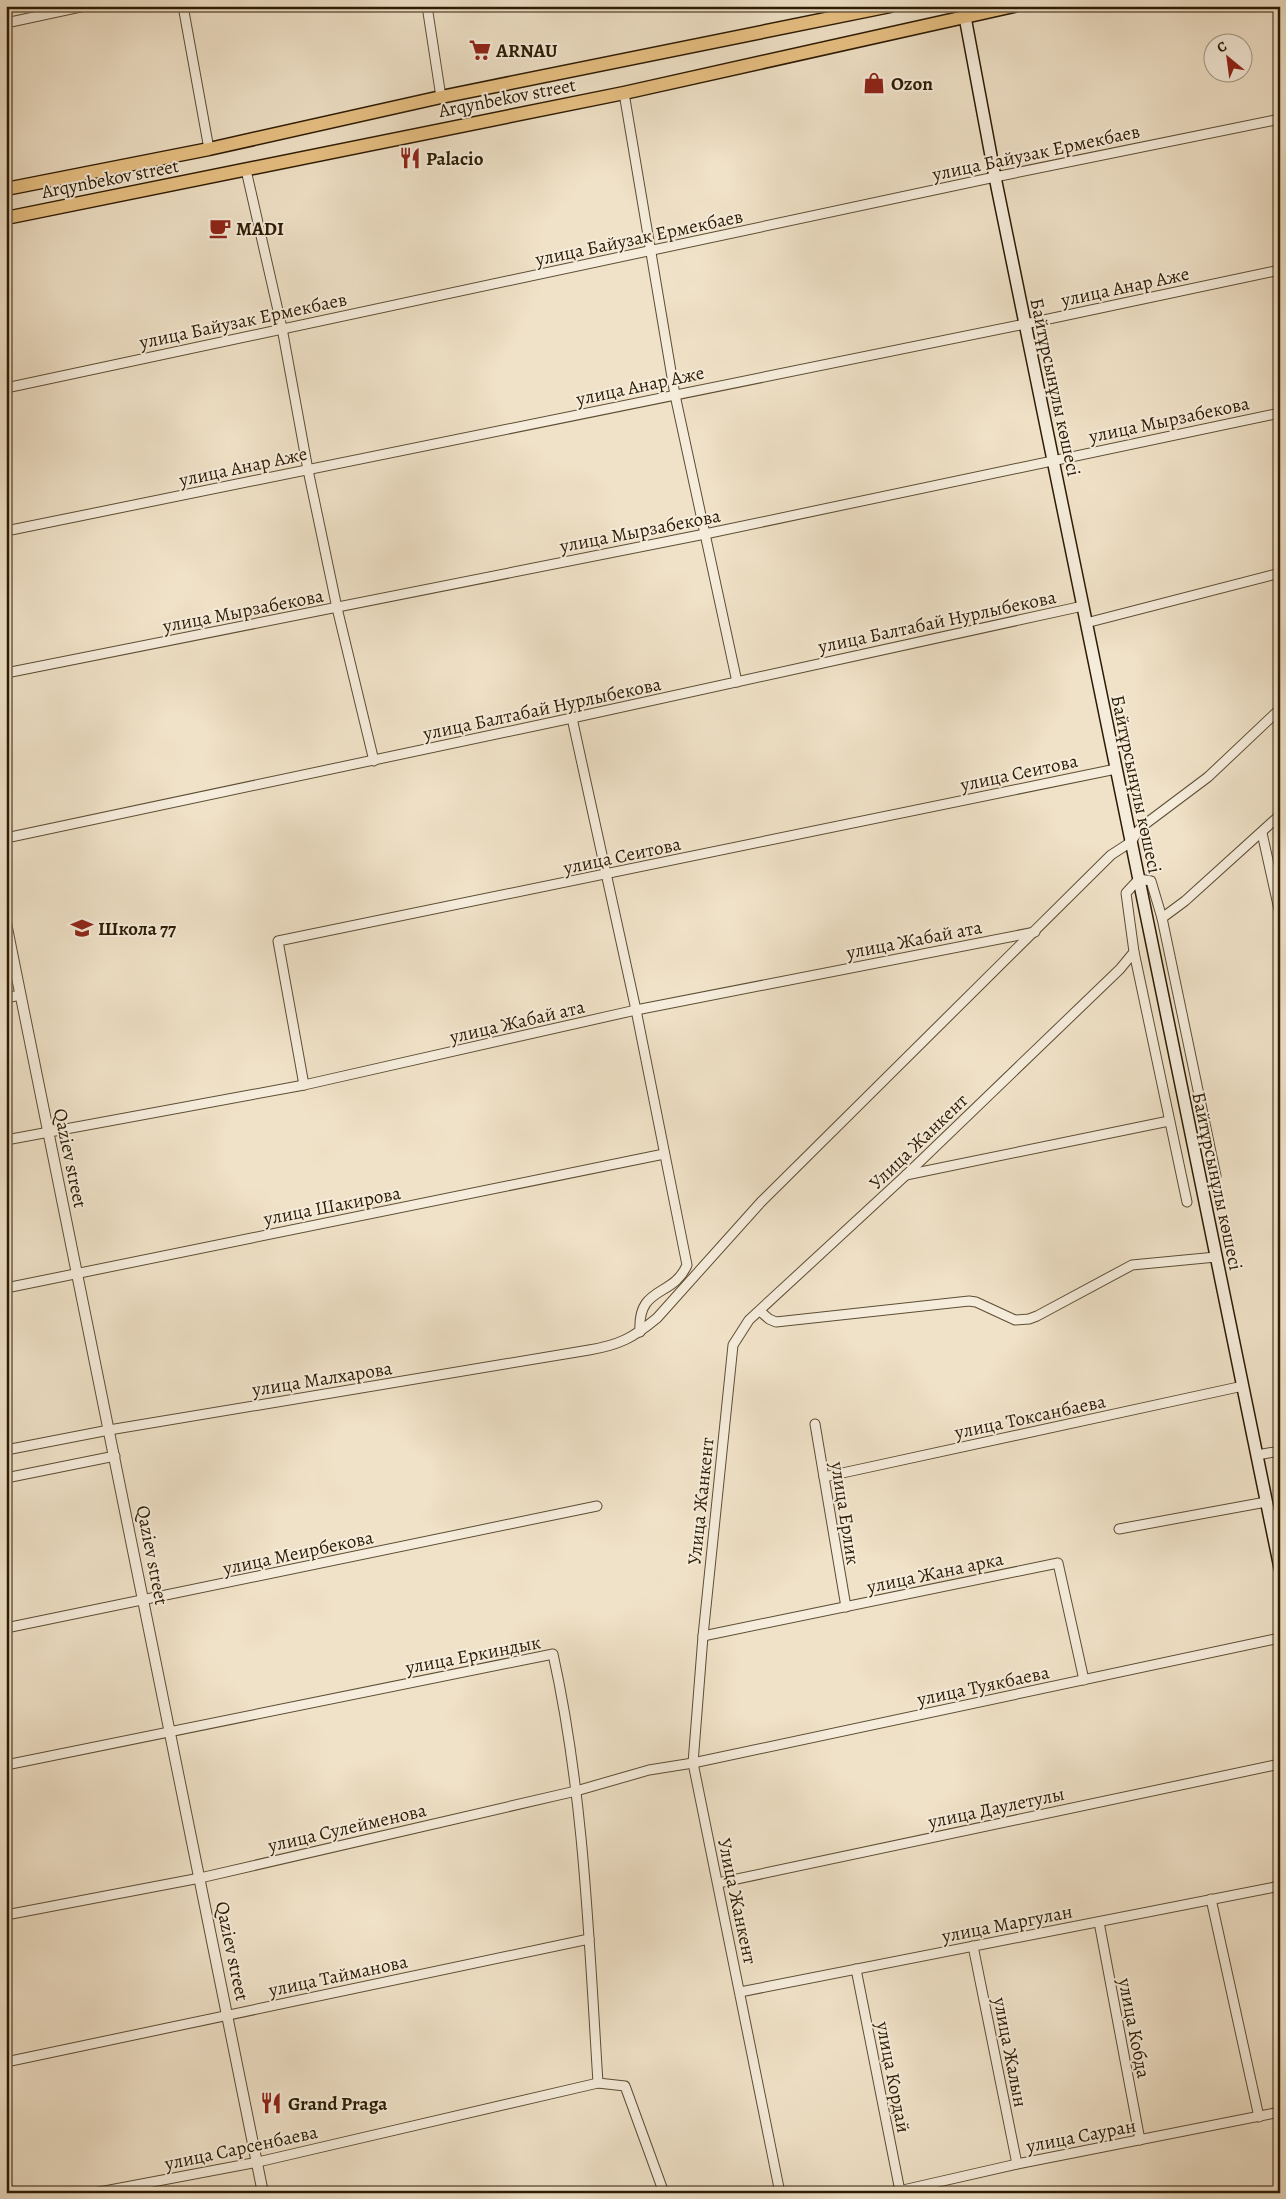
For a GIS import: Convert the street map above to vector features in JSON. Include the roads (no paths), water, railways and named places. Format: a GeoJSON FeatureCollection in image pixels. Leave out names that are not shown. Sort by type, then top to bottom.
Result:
{"type":"FeatureCollection","features":[{"type":"Feature","properties":{"kind":"main road","name":"Arqynbekov street"},"geometry":{"type":"LineString","coordinates":[[6,189],[208,149],[440,97],[890,6]]}},
{"type":"Feature","properties":{"kind":"main road","name":"Arqynbekov street"},"geometry":{"type":"LineString","coordinates":[[6,218],[624,93],[965,12],[1014,6]]}},
{"type":"Feature","properties":{"kind":"main road","name":"Байтұрсынұлы көшесі"},"geometry":{"type":"LineString","coordinates":[[965,12],[995,177],[1280,1568]]}},
{"type":"Feature","properties":{"kind":"street"},"geometry":{"type":"LineString","coordinates":[[6,23],[85,6]]}},
{"type":"Feature","properties":{"kind":"street"},"geometry":{"type":"LineString","coordinates":[[183,6],[208,149]]}},
{"type":"Feature","properties":{"kind":"street"},"geometry":{"type":"LineString","coordinates":[[428,6],[440,97]]}},
{"type":"Feature","properties":{"kind":"street"},"geometry":{"type":"LineString","coordinates":[[624,93],[675,395],[737,682]]}},
{"type":"Feature","properties":{"kind":"street","name":"улица Байузак Ермекбаев"},"geometry":{"type":"LineString","coordinates":[[6,388],[282,328],[651,252],[995,177],[1280,119]]}},
{"type":"Feature","properties":{"kind":"street"},"geometry":{"type":"LineString","coordinates":[[246,170],[282,328],[308,470],[337,608],[374,761]]}},
{"type":"Feature","properties":{"kind":"street","name":"улица Анар Аже"},"geometry":{"type":"LineString","coordinates":[[6,531],[1025,324],[1280,270]]}},
{"type":"Feature","properties":{"kind":"street","name":"улица Мырзабекова"},"geometry":{"type":"LineString","coordinates":[[6,673],[706,534],[1280,413]]}},
{"type":"Feature","properties":{"kind":"street"},"geometry":{"type":"LineString","coordinates":[[1086,623],[1280,573]]}},
{"type":"Feature","properties":{"kind":"street","name":"улица Балтабай Нурлыбекова"},"geometry":{"type":"LineString","coordinates":[[6,838],[374,761],[1083,606]]}},
{"type":"Feature","properties":{"kind":"street","name":"улица Малхарова"},"geometry":{"type":"LineString","coordinates":[[6,1450],[109,1430],[616,1345],[640,1332],[657,1318],[761,1202],[1111,855],[1131,842],[1144,825],[1208,777],[1280,709]]}},
{"type":"Feature","properties":{"kind":"street"},"geometry":{"type":"LineString","coordinates":[[572,718],[636,1010],[687,1265],[683,1274],[676,1282],[647,1300],[640,1324],[640,1332]]}},
{"type":"Feature","properties":{"kind":"street","name":"улица Сеитова"},"geometry":{"type":"LineString","coordinates":[[304,1085],[278,941],[1116,769]]}},
{"type":"Feature","properties":{"kind":"street"},"geometry":{"type":"LineString","coordinates":[[1162,918],[1185,901],[1280,815]]}},
{"type":"Feature","properties":{"kind":"street"},"geometry":{"type":"LineString","coordinates":[[1262,832],[1280,914]]}},
{"type":"Feature","properties":{"kind":"street"},"geometry":{"type":"LineString","coordinates":[[1188,1202],[1134,952],[1126,893],[1139,879],[1151,881],[1162,918],[1216,1176]]}},
{"type":"Feature","properties":{"kind":"street","name":"Qaziev street"},"geometry":{"type":"LineString","coordinates":[[6,923],[263,2193]]}},
{"type":"Feature","properties":{"kind":"street","name":"улица Жабай ата"},"geometry":{"type":"LineString","coordinates":[[6,1140],[304,1085],[636,1010],[1035,932]]}},
{"type":"Feature","properties":{"kind":"street","name":"Улица Жанкент"},"geometry":{"type":"LineString","coordinates":[[780,2193],[693,1763],[702,1636],[733,1345],[739,1332],[760,1311],[906,1175],[1120,969],[1134,952]]}},
{"type":"Feature","properties":{"kind":"street"},"geometry":{"type":"LineString","coordinates":[[6,998],[20,995]]}},
{"type":"Feature","properties":{"kind":"street"},"geometry":{"type":"LineString","coordinates":[[906,1175],[1169,1121]]}},
{"type":"Feature","properties":{"kind":"street","name":"улица Шакирова"},"geometry":{"type":"LineString","coordinates":[[6,1288],[664,1154]]}},
{"type":"Feature","properties":{"kind":"street"},"geometry":{"type":"LineString","coordinates":[[760,1311],[770,1320],[776,1322],[968,1301],[976,1302],[1014,1320],[1021,1321],[1037,1316],[1132,1265],[1216,1257]]}},
{"type":"Feature","properties":{"kind":"street","name":"улица Токсанбаева"},"geometry":{"type":"LineString","coordinates":[[824,1478],[1242,1386]]}},
{"type":"Feature","properties":{"kind":"street","name":"улица Ерлик"},"geometry":{"type":"LineString","coordinates":[[815,1424],[846,1607]]}},
{"type":"Feature","properties":{"kind":"street"},"geometry":{"type":"LineString","coordinates":[[1257,1455],[1280,1451]]}},
{"type":"Feature","properties":{"kind":"street"},"geometry":{"type":"LineString","coordinates":[[6,1478],[115,1456]]}},
{"type":"Feature","properties":{"kind":"street"},"geometry":{"type":"LineString","coordinates":[[1120,1529],[1266,1502]]}},
{"type":"Feature","properties":{"kind":"street","name":"улица Меирбекова"},"geometry":{"type":"LineString","coordinates":[[6,1628],[597,1506]]}},
{"type":"Feature","properties":{"kind":"street","name":"улица Жана арка"},"geometry":{"type":"LineString","coordinates":[[702,1636],[1058,1564],[1084,1680]]}},
{"type":"Feature","properties":{"kind":"street","name":"улица Туякбаева"},"geometry":{"type":"LineString","coordinates":[[693,1763],[1280,1638]]}},
{"type":"Feature","properties":{"kind":"street","name":"улица Еркиндык"},"geometry":{"type":"LineString","coordinates":[[6,1765],[553,1654],[564,1703],[576,1791],[589,1939],[598,2083]]}},
{"type":"Feature","properties":{"kind":"street","name":"улица Сулейменова"},"geometry":{"type":"LineString","coordinates":[[6,1915],[200,1878],[576,1791],[649,1770],[693,1763]]}},
{"type":"Feature","properties":{"kind":"street","name":"улица Даулетулы"},"geometry":{"type":"LineString","coordinates":[[718,1883],[1280,1764]]}},
{"type":"Feature","properties":{"kind":"street","name":"улица Маргулан"},"geometry":{"type":"LineString","coordinates":[[740,1992],[1280,1886]]}},
{"type":"Feature","properties":{"kind":"street"},"geometry":{"type":"LineString","coordinates":[[1211,1900],[1259,2117]]}},
{"type":"Feature","properties":{"kind":"street","name":"улица Кобда"},"geometry":{"type":"LineString","coordinates":[[1099,1922],[1140,2140]]}},
{"type":"Feature","properties":{"kind":"street","name":"улица Тайманова"},"geometry":{"type":"LineString","coordinates":[[6,2062],[589,1939]]}},
{"type":"Feature","properties":{"kind":"street","name":"улица Жалын"},"geometry":{"type":"LineString","coordinates":[[973,1946],[1017,2164]]}},
{"type":"Feature","properties":{"kind":"street","name":"улица Кордай"},"geometry":{"type":"LineString","coordinates":[[856,1969],[895,2192]]}},
{"type":"Feature","properties":{"kind":"street","name":"улица Сарсенбаева"},"geometry":{"type":"LineString","coordinates":[[94,2193],[258,2162],[598,2083],[625,2086],[664,2193]]}},
{"type":"Feature","properties":{"kind":"street","name":"улица Сауран"},"geometry":{"type":"LineString","coordinates":[[895,2192],[1017,2164],[1280,2112]]}},
{"type":"Feature","properties":{"kind":"place","name":"ARNAU"},"geometry":{"type":"Point","coordinates":[480,50]}},
{"type":"Feature","properties":{"kind":"place","name":"Ozon"},"geometry":{"type":"Point","coordinates":[874,83]}},
{"type":"Feature","properties":{"kind":"place","name":"Palacio"},"geometry":{"type":"Point","coordinates":[410,158]}},
{"type":"Feature","properties":{"kind":"place","name":"MADI"},"geometry":{"type":"Point","coordinates":[220,228]}},
{"type":"Feature","properties":{"kind":"place","name":"Школа 77"},"geometry":{"type":"Point","coordinates":[82,928]}},
{"type":"Feature","properties":{"kind":"place","name":"Grand Praga"},"geometry":{"type":"Point","coordinates":[271,2103]}}]}
